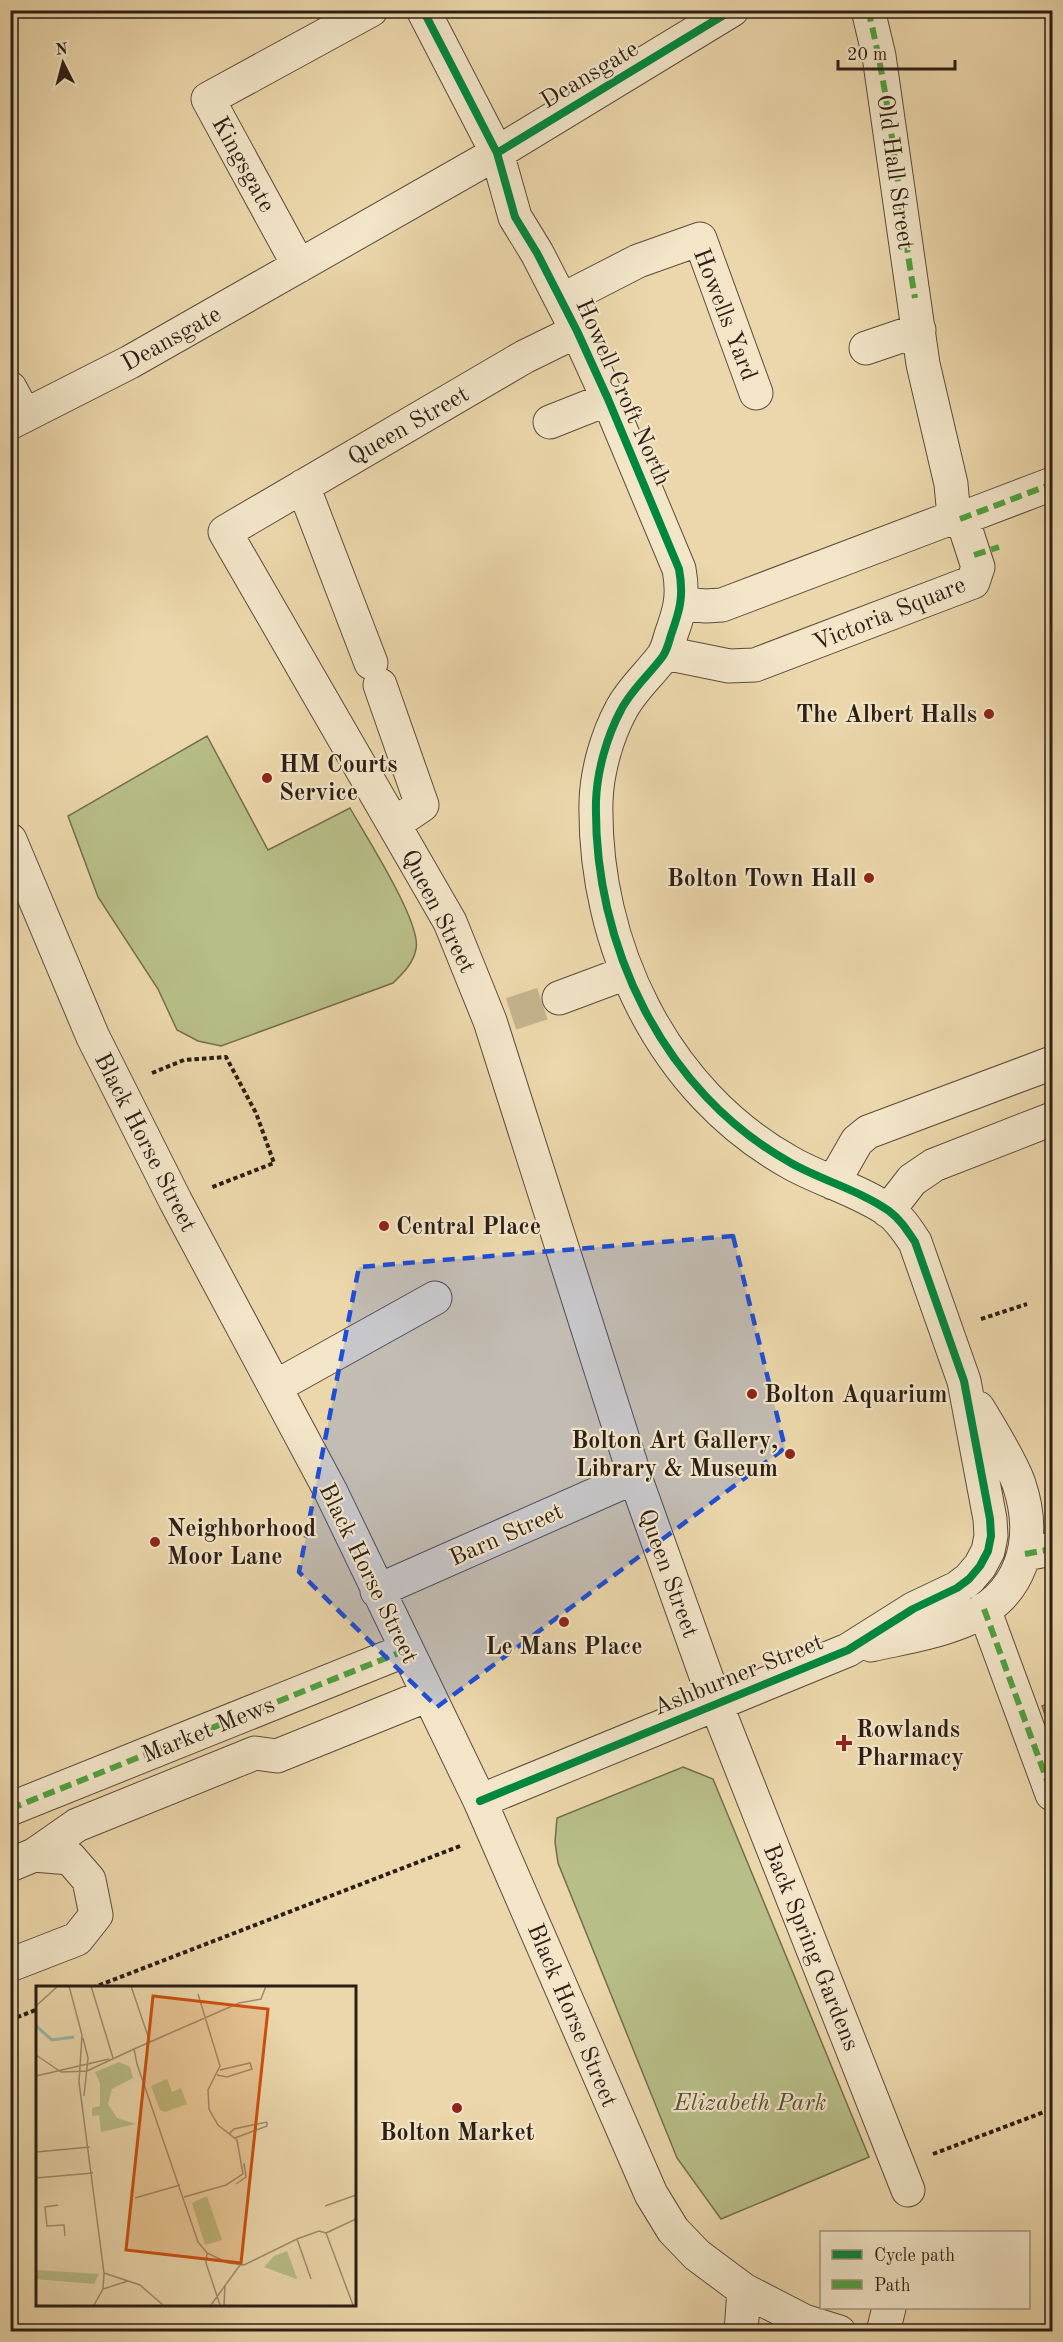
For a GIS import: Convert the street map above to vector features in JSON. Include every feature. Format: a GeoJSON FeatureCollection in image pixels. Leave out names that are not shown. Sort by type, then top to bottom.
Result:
{"type":"FeatureCollection","features":[{"type":"Feature","properties":{"kind":"street","name":"Kingsgate"},"geometry":{"type":"LineString","coordinates":[[299,266],[208,99],[371,10]]}},
{"type":"Feature","properties":{"kind":"street","name":"Howell Croft North"},"geometry":{"type":"LineString","coordinates":[[423,10],[497,153],[515,217],[577,331],[679,569],[682,604],[665,653],[621,708],[604,752],[596,799],[599,857],[612,932],[626,973],[650,1023],[681,1067],[718,1109],[754,1139],[781,1157],[888,1211],[904,1225],[915,1242],[964,1381]]}},
{"type":"Feature","properties":{"kind":"street","name":"Deansgate"},"geometry":{"type":"LineString","coordinates":[[15,408],[130,362],[497,153],[606,73],[732,10]]}},
{"type":"Feature","properties":{"kind":"street","name":"Old Hall Street"},"geometry":{"type":"LineString","coordinates":[[868,10],[879,56],[919,330]]}},
{"type":"Feature","properties":{"kind":"street","name":"Howells Yard"},"geometry":{"type":"LineString","coordinates":[[562,300],[638,261],[700,238],[756,393]]}},
{"type":"Feature","properties":{"kind":"street"},"geometry":{"type":"LineString","coordinates":[[866,348],[919,330]]}},
{"type":"Feature","properties":{"kind":"street","name":"Victoria Square"},"geometry":{"type":"LineString","coordinates":[[665,653],[729,666],[755,665],[973,582],[987,551],[957,518],[924,364],[919,330]]}},
{"type":"Feature","properties":{"kind":"street","name":"Queen Street"},"geometry":{"type":"LineString","coordinates":[[577,331],[524,357],[225,532],[450,922],[501,1018],[635,1477],[716,1704]]}},
{"type":"Feature","properties":{"kind":"street"},"geometry":{"type":"LineString","coordinates":[[550,422],[608,399]]}},
{"type":"Feature","properties":{"kind":"street"},"geometry":{"type":"LineString","coordinates":[[682,604],[722,605],[1053,484]]}},
{"type":"Feature","properties":{"kind":"street"},"geometry":{"type":"LineString","coordinates":[[303,486],[376,674],[422,805],[394,824]]}},
{"type":"Feature","properties":{"kind":"street","name":"Black Horse Street"},"geometry":{"type":"LineString","coordinates":[[10,840],[93,1037],[176,1202],[331,1492],[499,1841],[651,2194],[673,2230],[689,2247],[744,2290],[804,2321],[839,2331]]}},
{"type":"Feature","properties":{"kind":"street"},"geometry":{"type":"LineString","coordinates":[[558,998],[626,973]]}},
{"type":"Feature","properties":{"kind":"street"},"geometry":{"type":"LineString","coordinates":[[833,1182],[857,1141],[868,1132],[1053,1063]]}},
{"type":"Feature","properties":{"kind":"street"},"geometry":{"type":"LineString","coordinates":[[888,1211],[912,1180],[933,1165],[1053,1119]]}},
{"type":"Feature","properties":{"kind":"street"},"geometry":{"type":"LineString","coordinates":[[275,1387],[435,1298]]}},
{"type":"Feature","properties":{"kind":"street"},"geometry":{"type":"LineString","coordinates":[[964,1381],[1018,1482],[1026,1514],[1044,1554]]}},
{"type":"Feature","properties":{"kind":"street","name":"Ashburner Street"},"geometry":{"type":"LineString","coordinates":[[848,1650],[913,1609],[957,1588],[975,1573],[988,1551],[991,1536],[990,1519],[964,1381]]}},
{"type":"Feature","properties":{"kind":"street","name":"Barn Street"},"geometry":{"type":"LineString","coordinates":[[377,1591],[635,1477]]}},
{"type":"Feature","properties":{"kind":"street","name":"Ashburner Street"},"geometry":{"type":"LineString","coordinates":[[480,1801],[848,1650],[921,1634],[964,1620],[984,1609],[1009,1588],[1019,1571],[1044,1554]]}},
{"type":"Feature","properties":{"kind":"street"},"geometry":{"type":"LineString","coordinates":[[984,1609],[1053,1794]]}},
{"type":"Feature","properties":{"kind":"street","name":"Market Mews"},"geometry":{"type":"LineString","coordinates":[[10,1809],[406,1650]]}},
{"type":"Feature","properties":{"kind":"street"},"geometry":{"type":"LineString","coordinates":[[22,1860],[76,1825],[255,1753],[277,1756],[428,1695]]}},
{"type":"Feature","properties":{"kind":"street","name":"Back Spring Gardens"},"geometry":{"type":"LineString","coordinates":[[716,1704],[904,2179]]}},
{"type":"Feature","properties":{"kind":"street"},"geometry":{"type":"LineString","coordinates":[[10,1965],[77,1939],[96,1915],[89,1880],[70,1858],[22,1860]]}},
{"type":"Feature","properties":{"kind":"street"},"geometry":{"type":"LineString","coordinates":[[741,2331],[744,2290]]}},
{"type":"Feature","properties":{"kind":"street"},"geometry":{"type":"LineString","coordinates":[[883,2331],[888,2309]]}},
{"type":"Feature","properties":{"kind":"path"},"geometry":{"type":"LineString","coordinates":[[118,1086],[184,1060],[226,1057],[256,1113],[274,1163],[176,1202]]}},
{"type":"Feature","properties":{"kind":"path"},"geometry":{"type":"LineString","coordinates":[[946,1331],[1027,1304]]}},
{"type":"Feature","properties":{"kind":"path"},"geometry":{"type":"LineString","coordinates":[[97,1986],[463,1845],[499,1841]]}},
{"type":"Feature","properties":{"kind":"path"},"geometry":{"type":"LineString","coordinates":[[10,2020],[36,2010]]}},
{"type":"Feature","properties":{"kind":"path"},"geometry":{"type":"LineString","coordinates":[[904,2179],[1053,2109]]}},
{"type":"Feature","properties":{"kind":"highlighted area"},"geometry":{"type":"Polygon","coordinates":[[[733,1236],[785,1448],[437,1707],[299,1572],[359,1267],[733,1236]]]}},
{"type":"Feature","properties":{"kind":"green space"},"geometry":{"type":"Polygon","coordinates":[[[207,736],[268,850],[350,808],[402,900],[416,937],[413,959],[393,983],[221,1046],[198,1041],[177,1030],[158,989],[98,897],[68,816],[207,736]]]}},
{"type":"Feature","properties":{"kind":"green space"},"geometry":{"type":"Polygon","coordinates":[[[1052,1702],[1052,1735],[1042,1706],[1052,1702]]]}},
{"type":"Feature","properties":{"kind":"green space","name":"Elizabeth Park"},"geometry":{"type":"Polygon","coordinates":[[[683,1767],[713,1779],[869,2157],[721,2219],[677,2158],[558,1863],[555,1842],[557,1818],[683,1767]]]}},
{"type":"Feature","properties":{"kind":"tunnel"},"geometry":{"type":"LineString","coordinates":[[511,1014],[559,998]]}},
{"type":"Feature","properties":{"kind":"marked path"},"geometry":{"type":"LineString","coordinates":[[868,10],[889,117],[915,298]]}},
{"type":"Feature","properties":{"kind":"marked path"},"geometry":{"type":"LineString","coordinates":[[601,63],[610,84]]}},
{"type":"Feature","properties":{"kind":"marked path"},"geometry":{"type":"LineString","coordinates":[[960,519],[1052,484]]}},
{"type":"Feature","properties":{"kind":"marked path"},"geometry":{"type":"LineString","coordinates":[[974,555],[999,547]]}},
{"type":"Feature","properties":{"kind":"marked path"},"geometry":{"type":"LineString","coordinates":[[1048,1549],[1052,1562]]}},
{"type":"Feature","properties":{"kind":"marked path"},"geometry":{"type":"LineString","coordinates":[[1025,1554],[1052,1549]]}},
{"type":"Feature","properties":{"kind":"marked path"},"geometry":{"type":"LineString","coordinates":[[984,1609],[1052,1794]]}},
{"type":"Feature","properties":{"kind":"marked path"},"geometry":{"type":"LineString","coordinates":[[10,1809],[406,1650]]}},
{"type":"Feature","properties":{"kind":"cycle path"},"geometry":{"type":"LineString","coordinates":[[423,10],[497,153],[515,217],[537,253],[577,331],[679,569],[680,603],[667,649],[621,710],[607,742],[598,778],[596,801],[598,855],[607,908],[623,960],[644,1009],[672,1055],[706,1097],[746,1133],[791,1163],[866,1197],[889,1211],[900,1221],[915,1242],[964,1381],[990,1519],[991,1536],[988,1551],[980,1566],[969,1579],[957,1588],[913,1609],[848,1650],[480,1801]]}},
{"type":"Feature","properties":{"kind":"cycle path"},"geometry":{"type":"LineString","coordinates":[[497,153],[732,10]]}},
{"type":"Feature","properties":{"kind":"place","name":"The Albert Halls"},"geometry":{"type":"Point","coordinates":[989,714]}},
{"type":"Feature","properties":{"kind":"place","name":"HM Courts Service"},"geometry":{"type":"Point","coordinates":[267,778]}},
{"type":"Feature","properties":{"kind":"place","name":"Bolton Town Hall"},"geometry":{"type":"Point","coordinates":[869,878]}},
{"type":"Feature","properties":{"kind":"place","name":"Central Place"},"geometry":{"type":"Point","coordinates":[384,1226]}},
{"type":"Feature","properties":{"kind":"place","name":"Bolton Aquarium"},"geometry":{"type":"Point","coordinates":[752,1394]}},
{"type":"Feature","properties":{"kind":"place","name":"Bolton Art Gallery, Library & Museum"},"geometry":{"type":"Point","coordinates":[790,1454]}},
{"type":"Feature","properties":{"kind":"place","name":"Neighborhood Moor Lane"},"geometry":{"type":"Point","coordinates":[155,1542]}},
{"type":"Feature","properties":{"kind":"place","name":"Le Mans Place"},"geometry":{"type":"Point","coordinates":[564,1622]}},
{"type":"Feature","properties":{"kind":"place","name":"Rowlands Pharmacy"},"geometry":{"type":"Point","coordinates":[844,1743]}},
{"type":"Feature","properties":{"kind":"place","name":"Bolton Market"},"geometry":{"type":"Point","coordinates":[457,2108]}}]}
